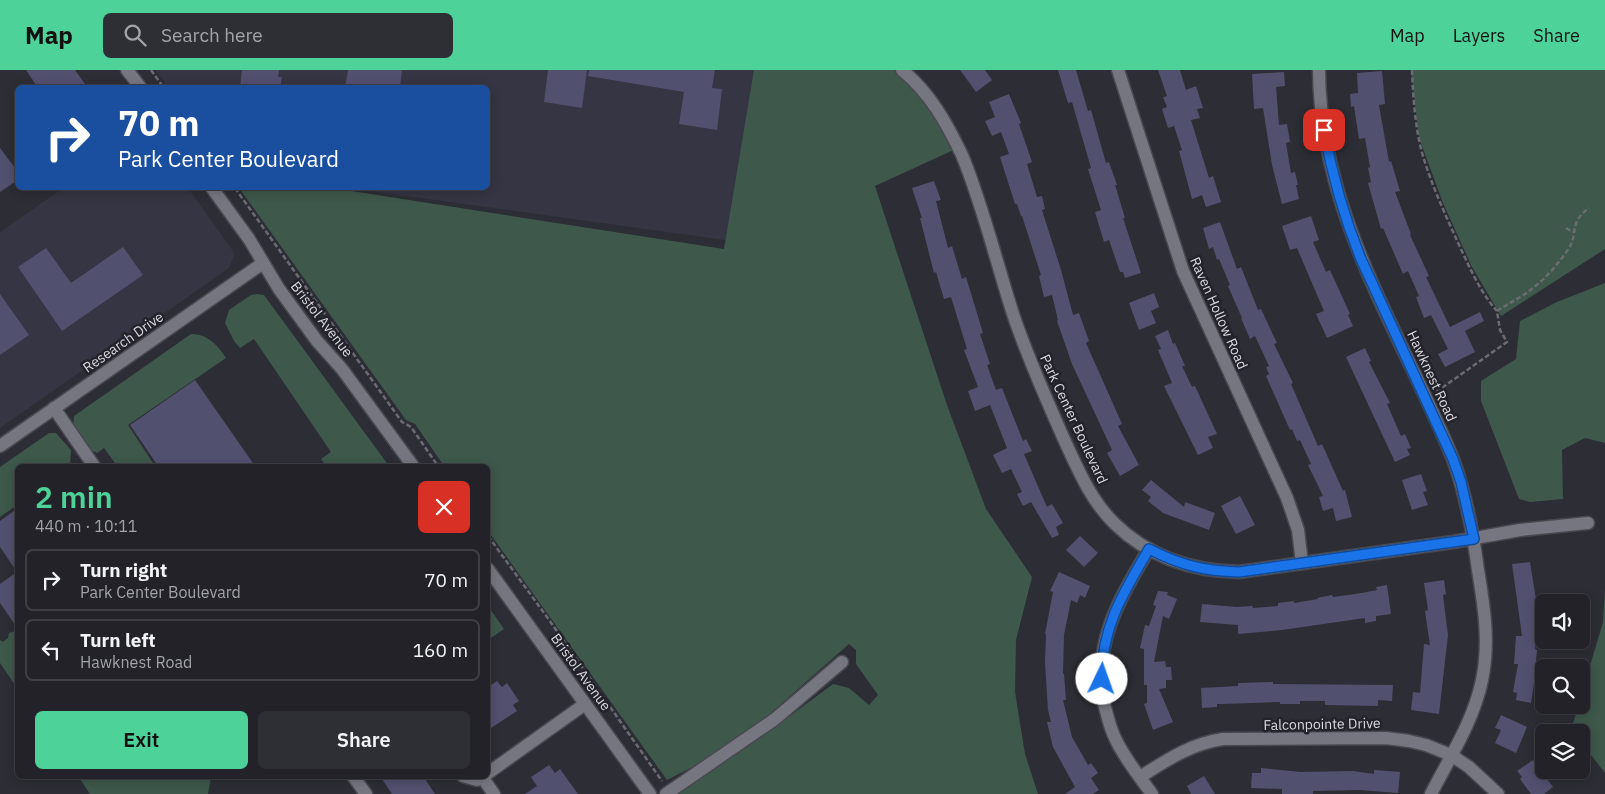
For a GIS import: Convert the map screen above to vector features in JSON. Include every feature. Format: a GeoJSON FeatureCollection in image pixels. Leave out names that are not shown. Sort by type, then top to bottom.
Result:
{"type":"FeatureCollection","features":[{"type":"Feature","properties":{"kind":"street"},"geometry":{"type":"LineString","coordinates":[[127,70],[139,85]]}},
{"type":"Feature","properties":{"kind":"street","name":"Park Center Boulevard"},"geometry":{"type":"LineString","coordinates":[[902,70],[932,101],[962,155],[1026,351],[1040,387],[1086,486],[1114,523],[1133,539],[1178,563],[1215,571],[1239,572],[1474,539],[1520,530],[1588,523]]}},
{"type":"Feature","properties":{"kind":"street","name":"Raven Hollow Road"},"geometry":{"type":"LineString","coordinates":[[1118,70],[1182,271],[1287,498],[1298,530],[1302,563]]}},
{"type":"Feature","properties":{"kind":"street","name":"Hawknest Road"},"geometry":{"type":"LineString","coordinates":[[1319,70],[1324,130],[1338,195],[1361,259],[1453,459],[1461,482],[1474,539],[1486,628],[1483,679],[1473,712],[1431,794]]}},
{"type":"Feature","properties":{"kind":"street","name":"Bristol Avenue"},"geometry":{"type":"LineString","coordinates":[[213,190],[317,341],[342,369],[412,464]]}},
{"type":"Feature","properties":{"kind":"street","name":"Research Drive"},"geometry":{"type":"LineString","coordinates":[[0,446],[263,263]]}},
{"type":"Feature","properties":{"kind":"street"},"geometry":{"type":"LineString","coordinates":[[54,408],[93,464]]}},
{"type":"Feature","properties":{"kind":"street"},"geometry":{"type":"LineString","coordinates":[[1149,549],[1116,607],[1106,634],[1101,664],[1103,696],[1115,738],[1127,760],[1152,794]]}},
{"type":"Feature","properties":{"kind":"street","name":"Bristol Avenue"},"geometry":{"type":"LineString","coordinates":[[490,572],[650,794]]}},
{"type":"Feature","properties":{"kind":"street"},"geometry":{"type":"LineString","coordinates":[[668,793],[775,719],[842,662]]}},
{"type":"Feature","properties":{"kind":"street"},"geometry":{"type":"LineString","coordinates":[[490,771],[585,704]]}},
{"type":"Feature","properties":{"kind":"street","name":"Falconpointe Drive"},"geometry":{"type":"LineString","coordinates":[[1140,777],[1176,754],[1208,741],[1223,739],[1386,738],[1426,745],[1451,755],[1469,767],[1498,794]]}},
{"type":"Feature","properties":{"kind":"street"},"geometry":{"type":"LineString","coordinates":[[356,779],[366,794]]}},
{"type":"Feature","properties":{"kind":"street"},"geometry":{"type":"LineString","coordinates":[[486,779],[494,794]]}},
{"type":"Feature","properties":{"kind":"path"},"geometry":{"type":"LineString","coordinates":[[152,70],[162,85]]}},
{"type":"Feature","properties":{"kind":"path"},"geometry":{"type":"LineString","coordinates":[[1412,70],[1419,140],[1427,168],[1454,234],[1475,278],[1497,311],[1500,330],[1507,342],[1433,394]]}},
{"type":"Feature","properties":{"kind":"path"},"geometry":{"type":"LineString","coordinates":[[236,190],[402,422],[411,427],[437,464]]}},
{"type":"Feature","properties":{"kind":"path"},"geometry":{"type":"LineString","coordinates":[[1497,311],[1531,290],[1544,278],[1572,244],[1573,232],[1578,218],[1589,208]]}},
{"type":"Feature","properties":{"kind":"path"},"geometry":{"type":"LineString","coordinates":[[1566,228],[1573,232]]}},
{"type":"Feature","properties":{"kind":"path"},"geometry":{"type":"LineString","coordinates":[[490,539],[547,617],[668,793]]}},
{"type":"Feature","properties":{"kind":"shaded area"},"geometry":{"type":"Polygon","coordinates":[[[156,70],[766,70],[739,242],[362,190],[490,190],[490,85],[167,85],[156,70]]]}},
{"type":"Feature","properties":{"kind":"shaded area"},"geometry":{"type":"Polygon","coordinates":[[[60,190],[189,190],[233,251],[234,256],[229,268],[0,428],[0,232],[60,190]]]}},
{"type":"Feature","properties":{"kind":"green space"},"geometry":{"type":"Polygon","coordinates":[[[754,70],[901,70],[958,148],[875,186],[947,405],[986,509],[1032,577],[1016,640],[1015,692],[1025,754],[1038,794],[679,794],[686,785],[759,739],[833,684],[849,688],[869,705],[878,695],[856,664],[856,650],[849,644],[764,719],[722,752],[667,780],[490,534],[490,464],[443,464],[415,424],[406,420],[240,190],[345,190],[724,249],[754,70]]]}},
{"type":"Feature","properties":{"kind":"green space"},"geometry":{"type":"Polygon","coordinates":[[[1411,70],[1605,70],[1605,249],[1501,316],[1472,267],[1443,203],[1419,138],[1411,70]]]}},
{"type":"Feature","properties":{"kind":"green space"},"geometry":{"type":"Polygon","coordinates":[[[1605,283],[1605,443],[1585,438],[1562,450],[1563,499],[1530,502],[1519,499],[1481,401],[1481,381],[1516,359],[1520,321],[1557,302],[1605,283]]]}},
{"type":"Feature","properties":{"kind":"green space"},"geometry":{"type":"Polygon","coordinates":[[[251,295],[264,295],[388,464],[325,464],[321,459],[331,452],[254,339],[240,348],[234,341],[225,323],[229,310],[251,295]]]}},
{"type":"Feature","properties":{"kind":"green space"},"geometry":{"type":"Polygon","coordinates":[[[191,334],[207,338],[219,348],[226,358],[128,425],[154,464],[116,464],[104,448],[97,453],[91,450],[73,426],[74,416],[191,334]]]}},
{"type":"Feature","properties":{"kind":"green space"},"geometry":{"type":"Polygon","coordinates":[[[49,433],[56,433],[71,450],[70,464],[15,464],[15,506],[0,517],[0,467],[49,433]]]}},
{"type":"Feature","properties":{"kind":"green space"},"geometry":{"type":"Polygon","coordinates":[[[1605,588],[1605,773],[1590,754],[1590,724],[1573,724],[1576,714],[1590,714],[1590,666],[1603,622],[1605,588]]]}},
{"type":"Feature","properties":{"kind":"green space"},"geometry":{"type":"Polygon","coordinates":[[[490,609],[504,629],[490,639],[490,609]]]}},
{"type":"Feature","properties":{"kind":"green space"},"geometry":{"type":"Polygon","coordinates":[[[15,631],[15,685],[0,663],[0,640],[3,642],[8,638],[9,633],[15,631]]]}},
{"type":"Feature","properties":{"kind":"green space"},"geometry":{"type":"Polygon","coordinates":[[[80,779],[211,779],[208,794],[90,794],[80,779]]]}},
{"type":"Feature","properties":{"kind":"building"},"geometry":{"type":"Polygon","coordinates":[[[26,70],[75,70],[86,85],[36,85],[26,70]]]}},
{"type":"Feature","properties":{"kind":"building"},"geometry":{"type":"Polygon","coordinates":[[[242,70],[279,70],[278,77],[282,77],[281,85],[240,85],[242,70]]]}},
{"type":"Feature","properties":{"kind":"building"},"geometry":{"type":"Polygon","coordinates":[[[348,70],[402,70],[400,85],[346,85],[348,70]]]}},
{"type":"Feature","properties":{"kind":"building"},"geometry":{"type":"Polygon","coordinates":[[[548,70],[587,70],[582,108],[544,102],[548,70]]]}},
{"type":"Feature","properties":{"kind":"building"},"geometry":{"type":"Polygon","coordinates":[[[589,70],[715,70],[712,88],[722,89],[717,130],[679,124],[684,92],[588,76],[589,70]]]}},
{"type":"Feature","properties":{"kind":"building"},"geometry":{"type":"Polygon","coordinates":[[[960,70],[985,70],[992,80],[976,92],[960,70]]]}},
{"type":"Feature","properties":{"kind":"building"},"geometry":{"type":"Polygon","coordinates":[[[1058,70],[1076,70],[1088,111],[1091,110],[1106,163],[1109,162],[1117,185],[1115,185],[1125,218],[1123,218],[1141,273],[1125,278],[1123,272],[1120,272],[1109,240],[1104,242],[1095,212],[1101,210],[1088,169],[1091,168],[1072,102],[1068,103],[1058,70]]]}},
{"type":"Feature","properties":{"kind":"building"},"geometry":{"type":"Polygon","coordinates":[[[1158,70],[1180,70],[1186,90],[1196,86],[1203,108],[1197,109],[1200,118],[1191,120],[1209,178],[1213,176],[1221,202],[1206,207],[1202,195],[1192,199],[1179,151],[1182,150],[1174,126],[1168,128],[1162,109],[1167,107],[1163,97],[1167,96],[1158,70]]]}},
{"type":"Feature","properties":{"kind":"building"},"geometry":{"type":"Polygon","coordinates":[[[1382,71],[1385,104],[1379,105],[1389,162],[1391,161],[1400,191],[1395,192],[1410,235],[1429,276],[1426,277],[1450,327],[1480,312],[1484,321],[1465,331],[1475,352],[1445,367],[1438,354],[1448,349],[1431,315],[1424,318],[1416,297],[1419,296],[1408,271],[1403,274],[1383,228],[1381,229],[1368,183],[1371,182],[1368,168],[1370,167],[1365,138],[1359,139],[1354,106],[1351,107],[1350,94],[1358,93],[1357,73],[1382,71]]]}},
{"type":"Feature","properties":{"kind":"building"},"geometry":{"type":"Polygon","coordinates":[[[1284,72],[1285,86],[1276,87],[1279,125],[1287,124],[1290,142],[1286,143],[1291,173],[1295,172],[1299,199],[1282,204],[1272,165],[1263,108],[1254,109],[1252,74],[1284,72]]]}},
{"type":"Feature","properties":{"kind":"building"},"geometry":{"type":"Polygon","coordinates":[[[1009,94],[1021,123],[1019,124],[1032,162],[1027,164],[1037,197],[1042,196],[1045,209],[1042,210],[1073,315],[1079,313],[1089,341],[1086,343],[1122,424],[1118,426],[1139,465],[1120,476],[1107,453],[1112,450],[1072,364],[1057,321],[1052,295],[1044,297],[1039,276],[1041,275],[1000,157],[1009,154],[1001,132],[992,136],[985,121],[995,117],[989,102],[1009,94]]]}},
{"type":"Feature","properties":{"kind":"building"},"geometry":{"type":"Polygon","coordinates":[[[0,148],[15,168],[15,182],[0,192],[0,148]]]}},
{"type":"Feature","properties":{"kind":"building"},"geometry":{"type":"Polygon","coordinates":[[[934,181],[941,200],[936,201],[948,248],[952,246],[962,279],[966,277],[983,333],[980,334],[990,364],[987,365],[996,390],[1002,388],[1023,441],[1026,439],[1032,451],[1024,454],[1047,507],[1052,504],[1063,523],[1056,527],[1059,535],[1052,538],[1031,502],[1023,506],[1017,494],[1022,492],[1011,469],[1002,473],[993,455],[1007,448],[990,405],[975,411],[968,391],[978,387],[964,350],[967,349],[951,297],[944,299],[936,272],[934,273],[920,218],[922,218],[912,188],[934,181]]]}},
{"type":"Feature","properties":{"kind":"building"},"geometry":{"type":"Polygon","coordinates":[[[1311,216],[1319,240],[1313,242],[1326,272],[1330,270],[1350,314],[1348,315],[1353,326],[1327,338],[1316,314],[1324,311],[1297,248],[1290,250],[1282,226],[1311,216]]]}},
{"type":"Feature","properties":{"kind":"building"},"geometry":{"type":"Polygon","coordinates":[[[1220,222],[1237,269],[1241,267],[1258,310],[1261,309],[1277,343],[1274,344],[1293,383],[1291,384],[1318,446],[1322,444],[1343,491],[1345,490],[1352,517],[1336,521],[1333,508],[1323,511],[1319,497],[1323,496],[1308,465],[1311,464],[1300,440],[1297,441],[1292,429],[1290,430],[1266,376],[1269,374],[1266,367],[1269,366],[1255,336],[1250,339],[1219,259],[1217,260],[1213,247],[1209,249],[1203,228],[1220,222]]]}},
{"type":"Feature","properties":{"kind":"building"},"geometry":{"type":"Polygon","coordinates":[[[123,247],[143,275],[62,331],[18,267],[46,248],[71,283],[123,247]]]}},
{"type":"Feature","properties":{"kind":"building"},"geometry":{"type":"Polygon","coordinates":[[[1154,293],[1159,307],[1151,311],[1156,323],[1139,330],[1129,303],[1154,293]]]}},
{"type":"Feature","properties":{"kind":"building"},"geometry":{"type":"Polygon","coordinates":[[[0,294],[29,335],[0,355],[0,294]]]}},
{"type":"Feature","properties":{"kind":"building"},"geometry":{"type":"Polygon","coordinates":[[[1168,330],[1185,366],[1182,366],[1192,387],[1195,386],[1217,434],[1208,437],[1213,448],[1198,455],[1164,386],[1172,383],[1158,350],[1161,349],[1155,336],[1168,330]]]}},
{"type":"Feature","properties":{"kind":"building"},"geometry":{"type":"Polygon","coordinates":[[[1365,348],[1371,361],[1369,362],[1390,403],[1387,404],[1401,436],[1405,434],[1411,448],[1407,449],[1410,455],[1395,462],[1346,357],[1365,348]]]}},
{"type":"Feature","properties":{"kind":"building"},"geometry":{"type":"Polygon","coordinates":[[[195,380],[254,464],[157,464],[130,425],[195,380]]]}},
{"type":"Feature","properties":{"kind":"building"},"geometry":{"type":"Polygon","coordinates":[[[1421,474],[1427,491],[1423,492],[1428,505],[1412,510],[1402,480],[1421,474]]]}},
{"type":"Feature","properties":{"kind":"building"},"geometry":{"type":"Polygon","coordinates":[[[1151,480],[1184,507],[1185,502],[1215,513],[1209,530],[1163,513],[1148,501],[1151,497],[1142,490],[1151,480]]]}},
{"type":"Feature","properties":{"kind":"building"},"geometry":{"type":"Polygon","coordinates":[[[1240,496],[1255,525],[1236,534],[1221,506],[1240,496]]]}},
{"type":"Feature","properties":{"kind":"building"},"geometry":{"type":"Polygon","coordinates":[[[15,510],[15,569],[0,547],[0,521],[15,510]]]}},
{"type":"Feature","properties":{"kind":"building"},"geometry":{"type":"Polygon","coordinates":[[[1080,536],[1098,553],[1084,567],[1066,550],[1080,536]]]}},
{"type":"Feature","properties":{"kind":"building"},"geometry":{"type":"Polygon","coordinates":[[[1530,562],[1535,594],[1535,649],[1537,650],[1531,703],[1516,700],[1517,693],[1513,692],[1518,664],[1514,664],[1516,636],[1522,636],[1512,564],[1530,562]]]}},
{"type":"Feature","properties":{"kind":"building"},"geometry":{"type":"Polygon","coordinates":[[[1059,572],[1090,586],[1085,598],[1080,595],[1077,603],[1071,600],[1064,635],[1063,674],[1066,700],[1063,700],[1072,737],[1088,765],[1091,763],[1098,773],[1091,778],[1099,790],[1093,794],[1065,794],[1075,787],[1053,747],[1047,722],[1051,722],[1048,710],[1045,634],[1053,592],[1050,591],[1059,572]]]}},
{"type":"Feature","properties":{"kind":"building"},"geometry":{"type":"Polygon","coordinates":[[[15,573],[15,625],[0,603],[0,584],[15,573]]]}},
{"type":"Feature","properties":{"kind":"building"},"geometry":{"type":"Polygon","coordinates":[[[1444,580],[1446,594],[1443,595],[1448,635],[1439,714],[1411,710],[1413,692],[1420,693],[1424,644],[1430,645],[1425,611],[1428,610],[1424,583],[1444,580]]]}},
{"type":"Feature","properties":{"kind":"building"},"geometry":{"type":"Polygon","coordinates":[[[1387,585],[1391,614],[1376,616],[1376,621],[1365,623],[1365,618],[1282,630],[1238,634],[1238,625],[1200,622],[1202,604],[1237,607],[1252,606],[1253,608],[1278,606],[1278,603],[1294,601],[1294,603],[1332,595],[1333,597],[1362,593],[1377,590],[1376,587],[1387,585]]]}},
{"type":"Feature","properties":{"kind":"building"},"geometry":{"type":"Polygon","coordinates":[[[1158,591],[1168,592],[1167,595],[1177,599],[1169,619],[1163,616],[1154,662],[1165,661],[1166,667],[1171,667],[1172,680],[1166,680],[1166,688],[1159,689],[1173,722],[1153,730],[1144,704],[1147,703],[1147,685],[1144,685],[1144,649],[1140,648],[1145,625],[1149,626],[1156,606],[1153,605],[1158,591]]]}},
{"type":"Feature","properties":{"kind":"building"},"geometry":{"type":"Polygon","coordinates":[[[497,681],[502,687],[507,683],[519,701],[513,705],[517,711],[490,729],[490,686],[497,681]]]}},
{"type":"Feature","properties":{"kind":"building"},"geometry":{"type":"Polygon","coordinates":[[[1273,682],[1273,684],[1393,685],[1392,701],[1378,700],[1378,706],[1325,705],[1325,701],[1300,701],[1300,704],[1280,704],[1280,702],[1217,704],[1217,707],[1202,708],[1201,688],[1238,686],[1238,683],[1273,682]]]}},
{"type":"Feature","properties":{"kind":"building"},"geometry":{"type":"Polygon","coordinates":[[[1501,715],[1527,727],[1516,753],[1495,743],[1501,730],[1495,728],[1501,715]]]}},
{"type":"Feature","properties":{"kind":"building"},"geometry":{"type":"Polygon","coordinates":[[[1533,760],[1535,763],[1535,779],[1547,779],[1553,787],[1544,794],[1531,794],[1520,779],[1522,777],[1517,771],[1533,760]]]}},
{"type":"Feature","properties":{"kind":"building"},"geometry":{"type":"Polygon","coordinates":[[[549,765],[555,773],[560,769],[578,794],[525,794],[537,786],[531,777],[549,765]]]}},
{"type":"Feature","properties":{"kind":"building"},"geometry":{"type":"Polygon","coordinates":[[[1261,768],[1301,772],[1353,771],[1374,774],[1374,770],[1400,772],[1398,793],[1360,790],[1313,791],[1313,794],[1282,794],[1282,789],[1251,788],[1252,773],[1261,773],[1261,768]]]}},
{"type":"Feature","properties":{"kind":"building"},"geometry":{"type":"Polygon","coordinates":[[[1204,776],[1215,794],[1191,794],[1187,786],[1204,776]]]}},
{"type":"Feature","properties":{"kind":"building"},"geometry":{"type":"Polygon","coordinates":[[[382,779],[425,779],[435,794],[392,794],[382,779]]]}},
{"type":"Feature","properties":{"kind":"route"},"geometry":{"type":"LineString","coordinates":[[1102,679],[1103,648],[1111,620],[1116,607],[1149,549],[1166,558],[1192,567],[1223,572],[1239,572],[1474,539],[1461,482],[1453,459],[1361,259],[1350,230],[1338,195],[1324,130]]}}]}
